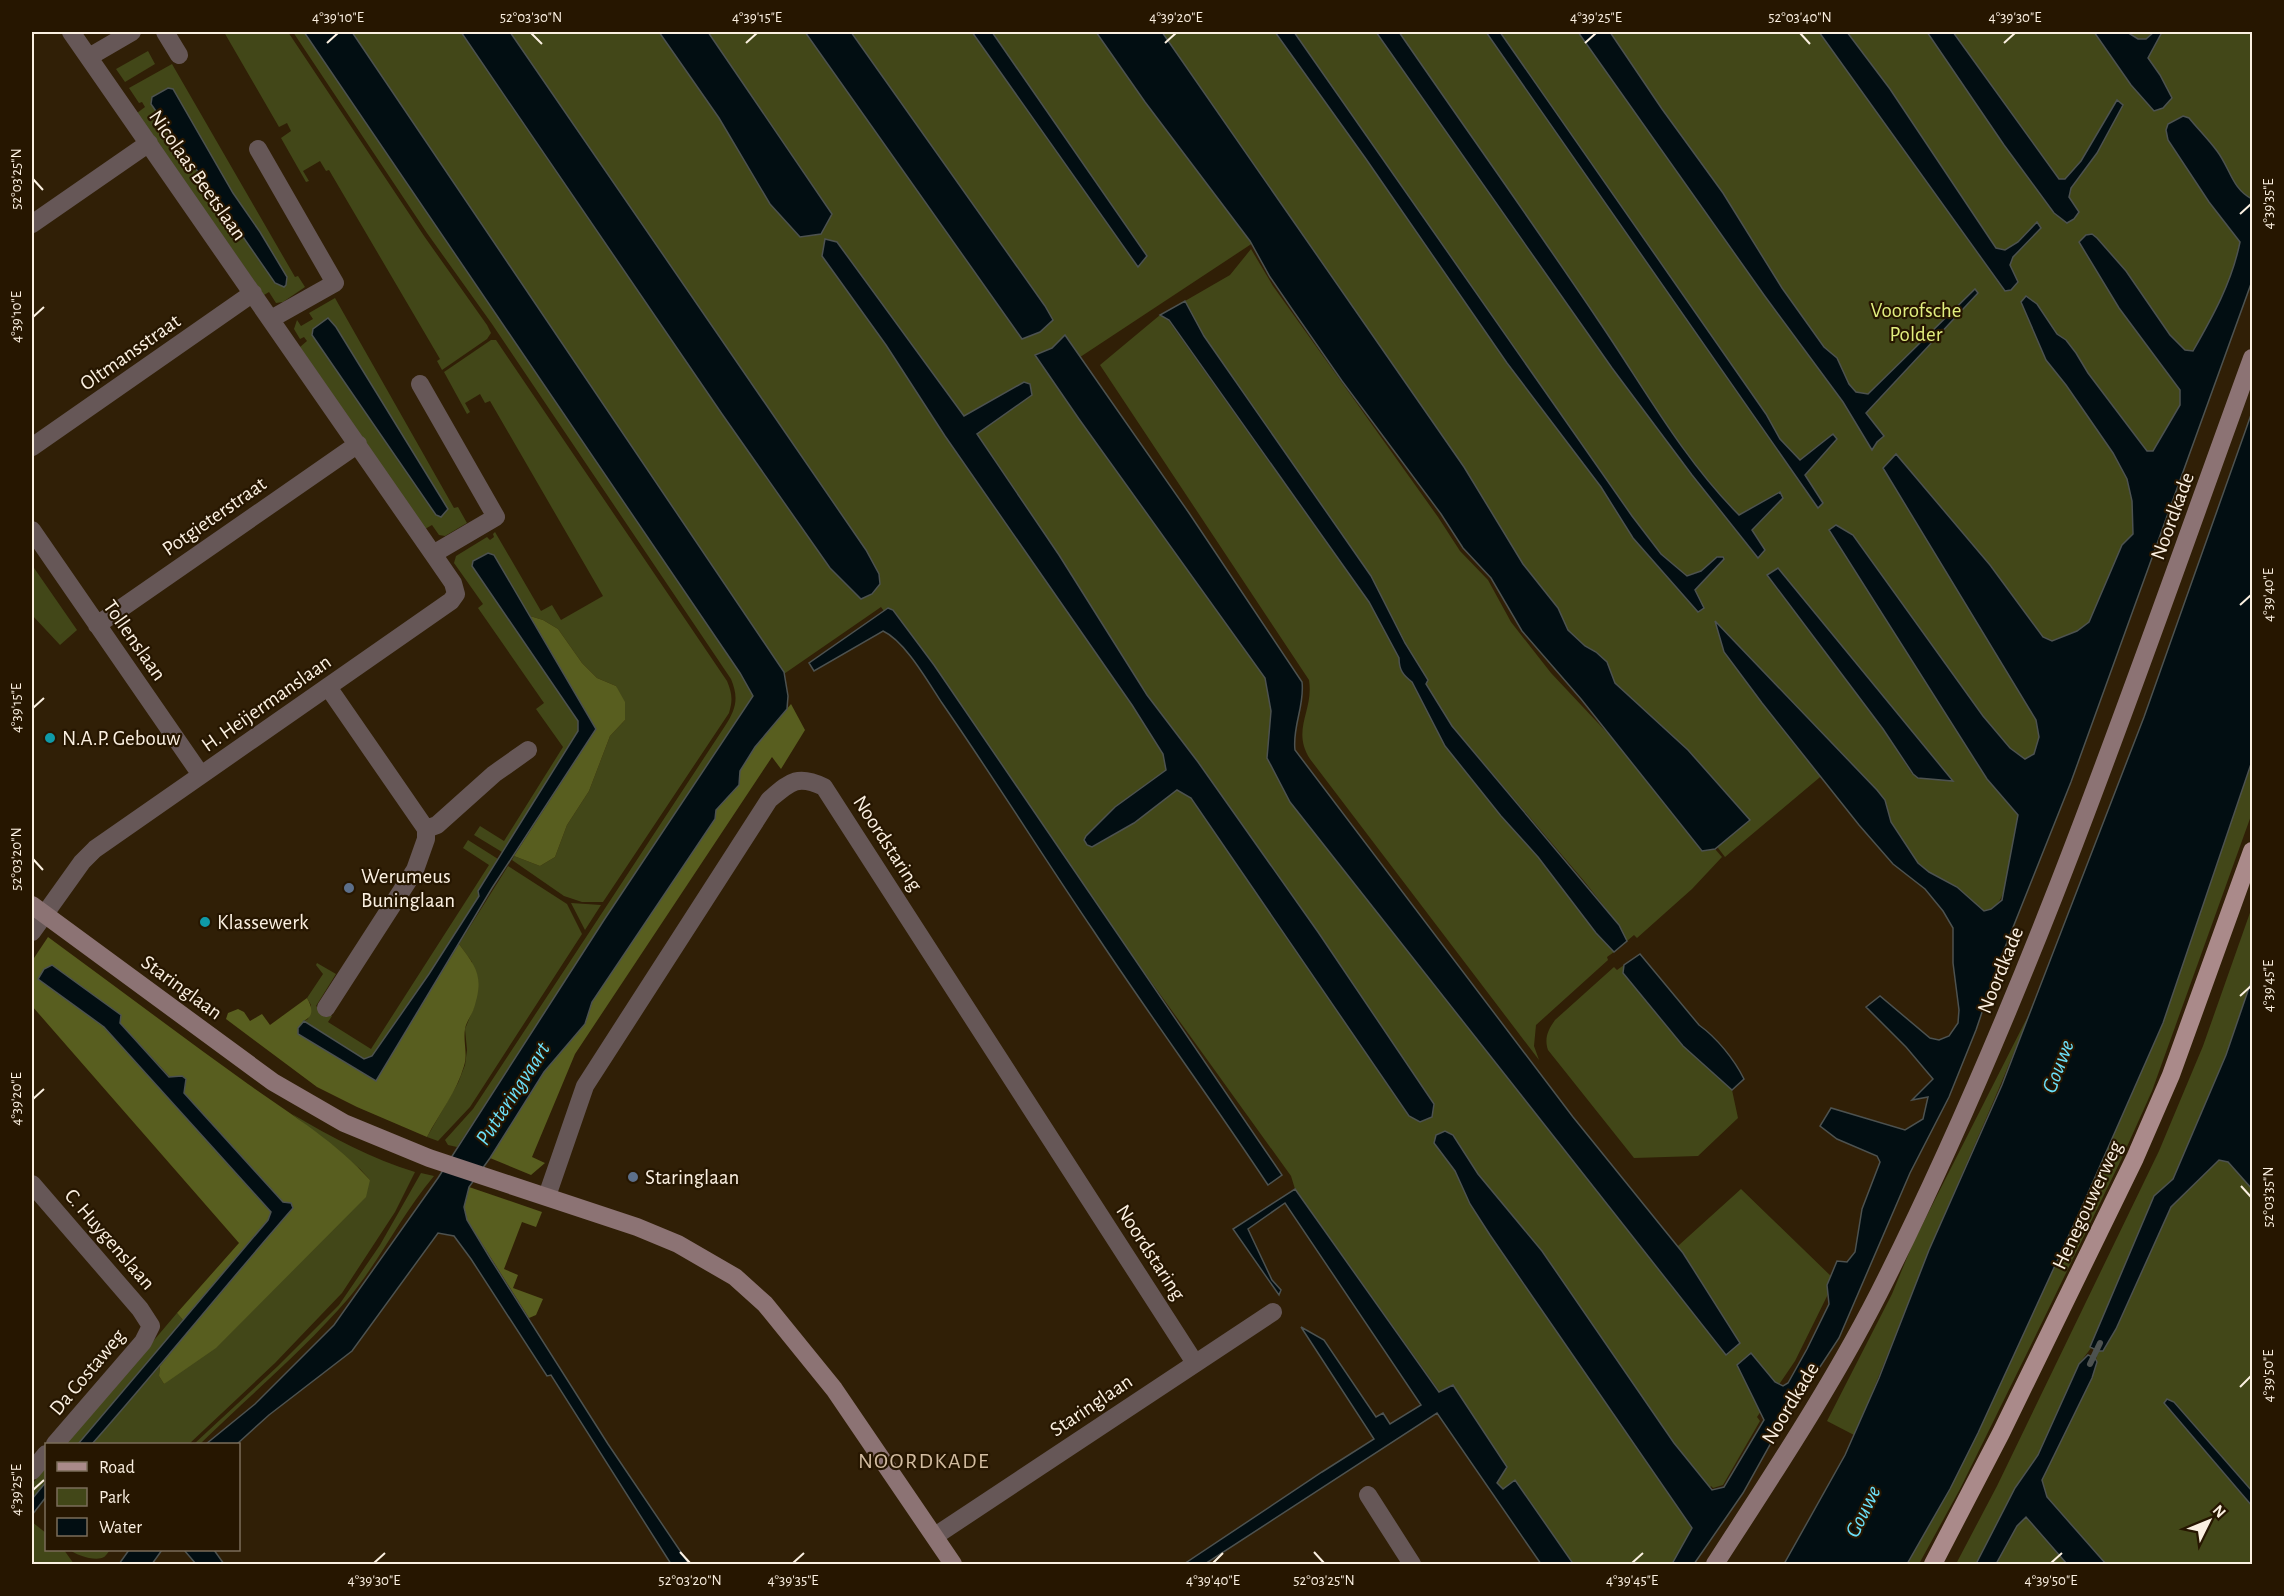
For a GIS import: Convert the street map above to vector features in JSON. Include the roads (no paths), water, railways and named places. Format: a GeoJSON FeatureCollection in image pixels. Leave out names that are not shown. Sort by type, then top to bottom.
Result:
{"type":"FeatureCollection","features":[{"type":"Feature","properties":{"kind":"main road","name":"Henegouwerweg"},"geometry":{"type":"LineString","coordinates":[[1933,1564],[2001,1433],[2135,1158],[2175,1065],[2253,851]]}},
{"type":"Feature","properties":{"kind":"street","name":"Nicolaas Beetslaan"},"geometry":{"type":"LineString","coordinates":[[71,32],[358,444],[453,583],[456,594]]}},
{"type":"Feature","properties":{"kind":"street"},"geometry":{"type":"LineString","coordinates":[[88,57],[132,32]]}},
{"type":"Feature","properties":{"kind":"street"},"geometry":{"type":"LineString","coordinates":[[165,32],[179,55]]}},
{"type":"Feature","properties":{"kind":"street"},"geometry":{"type":"LineString","coordinates":[[32,224],[148,143]]}},
{"type":"Feature","properties":{"kind":"street"},"geometry":{"type":"LineString","coordinates":[[258,149],[335,283],[271,319]]}},
{"type":"Feature","properties":{"kind":"street","name":"Oltmansstraat"},"geometry":{"type":"LineString","coordinates":[[32,447],[254,293]]}},
{"type":"Feature","properties":{"kind":"street","name":"Noordkade"},"geometry":{"type":"LineString","coordinates":[[1715,1564],[1830,1382],[1885,1281],[1952,1141],[2015,996],[2065,869],[2253,358]]}},
{"type":"Feature","properties":{"kind":"street"},"geometry":{"type":"LineString","coordinates":[[420,384],[496,517],[433,554]]}},
{"type":"Feature","properties":{"kind":"street","name":"Potgieterstraat"},"geometry":{"type":"LineString","coordinates":[[97,625],[358,444]]}},
{"type":"Feature","properties":{"kind":"street","name":"Tollenslaan"},"geometry":{"type":"LineString","coordinates":[[32,530],[201,776]]}},
{"type":"Feature","properties":{"kind":"street","name":"H. Heijermanslaan"},"geometry":{"type":"LineString","coordinates":[[32,932],[38,910],[95,849],[451,601],[456,594]]}},
{"type":"Feature","properties":{"kind":"street"},"geometry":{"type":"LineString","coordinates":[[326,1008],[415,870],[426,839],[426,829],[328,687]]}},
{"type":"Feature","properties":{"kind":"street"},"geometry":{"type":"LineString","coordinates":[[426,829],[437,825],[494,774],[528,750]]}},
{"type":"Feature","properties":{"kind":"street","name":"Noordstaring"},"geometry":{"type":"LineString","coordinates":[[547,1196],[585,1086],[769,800],[783,787],[796,780],[808,779],[824,787],[1195,1363]]}},
{"type":"Feature","properties":{"kind":"street","name":"Staringlaan"},"geometry":{"type":"LineString","coordinates":[[38,910],[273,1082],[344,1123],[442,1163],[637,1227],[678,1244],[735,1277],[765,1304],[834,1389],[953,1564]]}},
{"type":"Feature","properties":{"kind":"street","name":"C. Huygenslaan"},"geometry":{"type":"LineString","coordinates":[[32,1184],[140,1309],[152,1326]]}},
{"type":"Feature","properties":{"kind":"street","name":"Staringlaan"},"geometry":{"type":"LineString","coordinates":[[935,1536],[1272,1312]]}},
{"type":"Feature","properties":{"kind":"street","name":"Da Costaweg"},"geometry":{"type":"LineString","coordinates":[[56,1443],[143,1342],[152,1326]]}},
{"type":"Feature","properties":{"kind":"street"},"geometry":{"type":"LineString","coordinates":[[32,1472],[45,1455]]}},
{"type":"Feature","properties":{"kind":"street"},"geometry":{"type":"LineString","coordinates":[[1368,1495],[1408,1563]]}},
{"type":"Feature","properties":{"kind":"water","name":"Putteringvaart"},"geometry":{"type":"Polygon","coordinates":[[[304,32],[352,32],[784,672],[788,696],[787,709],[755,747],[740,771],[739,785],[716,810],[715,819],[592,1002],[585,1024],[544,1072],[469,1187],[464,1207],[467,1220],[490,1258],[608,1444],[689,1564],[671,1564],[551,1375],[547,1376],[454,1236],[438,1233],[352,1351],[269,1415],[238,1443],[207,1443],[255,1404],[334,1325],[438,1178],[604,920],[753,696],[740,673],[304,32]]]}},
{"type":"Feature","properties":{"kind":"water"},"geometry":{"type":"Polygon","coordinates":[[[461,32],[510,32],[866,550],[879,574],[880,584],[872,594],[861,599],[830,568],[461,32]]]}},
{"type":"Feature","properties":{"kind":"water"},"geometry":{"type":"Polygon","coordinates":[[[659,32],[708,32],[832,214],[821,234],[800,237],[770,204],[719,118],[659,32]]]}},
{"type":"Feature","properties":{"kind":"water"},"geometry":{"type":"Polygon","coordinates":[[[805,32],[851,32],[1045,306],[1053,320],[1040,332],[1022,339],[805,32]]]}},
{"type":"Feature","properties":{"kind":"water"},"geometry":{"type":"Polygon","coordinates":[[[972,32],[992,32],[1147,256],[1138,267],[972,32]]]}},
{"type":"Feature","properties":{"kind":"water"},"geometry":{"type":"Polygon","coordinates":[[[1096,32],[1162,32],[1464,467],[1523,564],[1558,608],[1568,630],[1607,662],[1615,683],[1688,750],[1750,820],[1715,849],[1702,851],[1581,699],[1522,631],[1491,578],[1463,548],[1441,514],[1342,381],[1270,277],[1250,241],[1145,102],[1096,32]]]}},
{"type":"Feature","properties":{"kind":"water"},"geometry":{"type":"Polygon","coordinates":[[[1275,32],[1294,32],[1632,516],[1661,554],[1687,576],[1701,571],[1717,557],[1723,557],[1724,559],[1695,590],[1704,608],[1698,612],[1633,538],[1601,487],[1507,363],[1275,32]]]}},
{"type":"Feature","properties":{"kind":"water"},"geometry":{"type":"Polygon","coordinates":[[[1376,32],[1399,32],[1615,345],[1681,446],[1718,493],[1739,515],[1780,492],[1783,498],[1752,530],[1765,550],[1758,558],[1612,368],[1376,32]]]}},
{"type":"Feature","properties":{"kind":"water"},"geometry":{"type":"Polygon","coordinates":[[[1486,32],[1500,32],[1766,414],[1780,439],[1800,460],[1833,434],[1837,439],[1805,475],[1823,503],[1818,508],[1486,32]]]}},
{"type":"Feature","properties":{"kind":"water"},"geometry":{"type":"Polygon","coordinates":[[[1578,32],[1610,32],[1723,193],[1782,288],[1824,347],[1837,358],[1849,384],[1856,392],[1868,394],[1975,289],[1978,293],[1866,413],[1884,436],[1872,450],[1843,402],[1764,295],[1578,32]]]}},
{"type":"Feature","properties":{"kind":"water"},"geometry":{"type":"Polygon","coordinates":[[[1819,32],[1847,32],[1890,89],[1996,248],[2005,250],[2018,242],[2037,222],[2041,228],[2013,257],[2010,265],[2018,282],[2011,290],[2005,291],[1819,32]]]}},
{"type":"Feature","properties":{"kind":"water"},"geometry":{"type":"Polygon","coordinates":[[[1927,32],[1953,32],[2059,179],[2065,179],[2081,161],[2117,100],[2123,105],[2097,153],[2071,188],[2069,197],[2079,212],[2074,219],[2067,223],[2054,213],[2004,145],[1927,32]]]}},
{"type":"Feature","properties":{"kind":"water"},"geometry":{"type":"Polygon","coordinates":[[[2094,32],[2127,32],[2138,39],[2146,39],[2154,32],[2162,32],[2148,58],[2172,98],[2163,108],[2154,111],[2131,85],[2094,32]]]}},
{"type":"Feature","properties":{"kind":"water"},"geometry":{"type":"Polygon","coordinates":[[[168,88],[173,89],[233,193],[287,277],[284,287],[275,283],[151,104],[152,97],[168,88]]]}},
{"type":"Feature","properties":{"kind":"water"},"geometry":{"type":"Polygon","coordinates":[[[2183,116],[2189,118],[2210,142],[2240,190],[2252,199],[2252,281],[2071,782],[1998,965],[1976,1030],[1949,1097],[1910,1173],[1839,1338],[1776,1434],[1743,1493],[1694,1564],[1672,1564],[1692,1528],[1490,1235],[1470,1204],[1455,1171],[1434,1143],[1436,1135],[1445,1131],[1453,1135],[1478,1174],[1542,1251],[1674,1443],[1712,1490],[1724,1487],[1764,1420],[1737,1365],[1751,1353],[1775,1382],[1783,1386],[1788,1383],[1829,1304],[1827,1285],[1837,1261],[1847,1262],[1855,1252],[1862,1209],[1880,1162],[1877,1156],[1837,1139],[1820,1126],[1831,1108],[1905,1130],[1923,1119],[1928,1097],[1912,1100],[1933,1079],[1906,1047],[1866,1007],[1880,996],[1930,1038],[1939,1040],[1949,1036],[1958,1023],[1959,1010],[1953,963],[1953,928],[1943,911],[1925,889],[1893,864],[1859,825],[1762,703],[1724,652],[1715,621],[1877,790],[1885,800],[1891,822],[1918,863],[1929,872],[1957,887],[1984,911],[1991,909],[2002,900],[2018,815],[1987,779],[1829,530],[1836,525],[1853,535],[1983,716],[2010,748],[2025,759],[2034,754],[2039,737],[2036,720],[1883,468],[1896,454],[1990,565],[2043,637],[2052,641],[2077,631],[2089,622],[2122,545],[2133,534],[2132,501],[2127,479],[2113,453],[2046,360],[2021,302],[2026,296],[2037,304],[2057,334],[2066,340],[2076,353],[2088,373],[2147,451],[2153,451],[2180,405],[2180,390],[2119,308],[2079,242],[2086,235],[2092,234],[2097,238],[2126,271],[2170,335],[2185,350],[2193,351],[2227,285],[2240,242],[2209,202],[2168,140],[2166,130],[2168,124],[2183,116]]]}},
{"type":"Feature","properties":{"kind":"water"},"geometry":{"type":"Polygon","coordinates":[[[825,239],[837,242],[964,416],[1024,382],[1030,384],[1032,395],[977,434],[1059,555],[1147,695],[1198,762],[1318,932],[1434,1104],[1432,1117],[1420,1122],[1409,1116],[1191,798],[1177,790],[1134,823],[1092,847],[1087,845],[1084,840],[1086,836],[1115,807],[1166,770],[1163,754],[1132,705],[945,436],[886,345],[822,256],[825,239]]]}},
{"type":"Feature","properties":{"kind":"water"},"geometry":{"type":"Polygon","coordinates":[[[1185,301],[1204,336],[1371,576],[1405,643],[1428,680],[1426,684],[1452,726],[1619,925],[1627,941],[1614,952],[1596,933],[1538,857],[1501,816],[1445,746],[1412,682],[1402,672],[1399,658],[1369,602],[1169,320],[1160,315],[1185,301]]]}},
{"type":"Feature","properties":{"kind":"water"},"geometry":{"type":"Polygon","coordinates":[[[328,318],[336,327],[448,509],[441,517],[436,515],[312,335],[313,329],[328,318]]]}},
{"type":"Feature","properties":{"kind":"water"},"geometry":{"type":"Polygon","coordinates":[[[1065,335],[1189,513],[1302,682],[1295,750],[1573,1117],[1683,1253],[1740,1343],[1726,1355],[1290,802],[1267,758],[1271,711],[1265,678],[1035,355],[1052,348],[1065,335]]]}},
{"type":"Feature","properties":{"kind":"water","name":"Gouwe"},"geometry":{"type":"Polygon","coordinates":[[[2252,412],[2252,761],[2163,1023],[1978,1433],[1950,1489],[1907,1564],[1784,1564],[1845,1455],[1879,1378],[1929,1250],[2002,1085],[2144,717],[2252,412]]]}},
{"type":"Feature","properties":{"kind":"water"},"geometry":{"type":"Polygon","coordinates":[[[488,553],[494,555],[596,729],[492,888],[376,1081],[298,1034],[298,1028],[304,1021],[364,1059],[372,1056],[479,896],[478,891],[578,731],[578,721],[472,566],[473,561],[488,553]]]}},
{"type":"Feature","properties":{"kind":"water"},"geometry":{"type":"Polygon","coordinates":[[[1778,568],[1953,781],[1918,778],[1913,774],[1883,729],[1767,575],[1778,568]]]}},
{"type":"Feature","properties":{"kind":"water"},"geometry":{"type":"Polygon","coordinates":[[[888,608],[893,610],[934,665],[1282,1175],[1268,1185],[908,653],[883,631],[814,671],[809,663],[888,608]]]}},
{"type":"Feature","properties":{"kind":"water"},"geometry":{"type":"Polygon","coordinates":[[[1640,954],[1735,1064],[1744,1079],[1732,1090],[1683,1046],[1623,973],[1624,965],[1640,954]]]}},
{"type":"Feature","properties":{"kind":"water"},"geometry":{"type":"Polygon","coordinates":[[[52,965],[121,1015],[120,1023],[169,1077],[182,1076],[186,1079],[184,1093],[283,1202],[291,1203],[293,1208],[93,1443],[79,1443],[268,1220],[271,1212],[104,1027],[38,979],[44,969],[52,965]]]}},
{"type":"Feature","properties":{"kind":"water"},"geometry":{"type":"Polygon","coordinates":[[[2252,979],[2252,1189],[2228,1162],[2219,1160],[2171,1207],[2116,1329],[2103,1351],[2098,1351],[2090,1347],[2154,1196],[2173,1179],[2226,1055],[2252,979]]]}},
{"type":"Feature","properties":{"kind":"water"},"geometry":{"type":"Polygon","coordinates":[[[1295,1189],[1439,1392],[1453,1385],[1507,1467],[1497,1483],[1503,1489],[1515,1480],[1572,1562],[1571,1564],[1541,1564],[1437,1413],[1205,1564],[1184,1564],[1374,1439],[1301,1327],[1324,1340],[1376,1417],[1383,1413],[1390,1424],[1421,1405],[1285,1203],[1248,1229],[1272,1280],[1281,1290],[1279,1295],[1233,1229],[1295,1189]]]}},
{"type":"Feature","properties":{"kind":"water"},"geometry":{"type":"Polygon","coordinates":[[[2088,1355],[2095,1358],[2097,1362],[2092,1378],[2042,1480],[2047,1497],[2106,1564],[2067,1564],[2026,1517],[2017,1526],[1996,1564],[1976,1564],[2015,1488],[2038,1455],[2079,1364],[2088,1355]]]}},
{"type":"Feature","properties":{"kind":"water"},"geometry":{"type":"Polygon","coordinates":[[[2167,1399],[2174,1402],[2252,1491],[2252,1506],[2164,1403],[2167,1399]]]}},
{"type":"Feature","properties":{"kind":"water"},"geometry":{"type":"Polygon","coordinates":[[[45,1483],[45,1498],[32,1515],[32,1499],[45,1483]]]}},
{"type":"Feature","properties":{"kind":"water"},"geometry":{"type":"Polygon","coordinates":[[[128,1551],[161,1551],[152,1564],[119,1564],[128,1551]]]}},
{"type":"Feature","properties":{"kind":"water"},"geometry":{"type":"Polygon","coordinates":[[[185,1551],[215,1551],[224,1564],[196,1564],[185,1551]]]}},
{"type":"Feature","properties":{"kind":"waterway"},"geometry":{"type":"LineString","coordinates":[[2090,1364],[2100,1343]]}},
{"type":"Feature","properties":{"kind":"place","name":"N.A.P. Gebouw"},"geometry":{"type":"Point","coordinates":[50,738]}},
{"type":"Feature","properties":{"kind":"place","name":"Werumeus Buninglaan"},"geometry":{"type":"Point","coordinates":[349,888]}},
{"type":"Feature","properties":{"kind":"place","name":"Klassewerk"},"geometry":{"type":"Point","coordinates":[205,922]}},
{"type":"Feature","properties":{"kind":"place","name":"Staringlaan"},"geometry":{"type":"Point","coordinates":[633,1177]}},
{"type":"Feature","properties":{"kind":"district","name":"NOORDKADE"},"geometry":{"type":"Point","coordinates":[924,1460]}},
{"type":"Feature","properties":{"kind":"park label","name":"Voorofsche Polder"},"geometry":{"type":"Point","coordinates":[1916,322]}}]}
